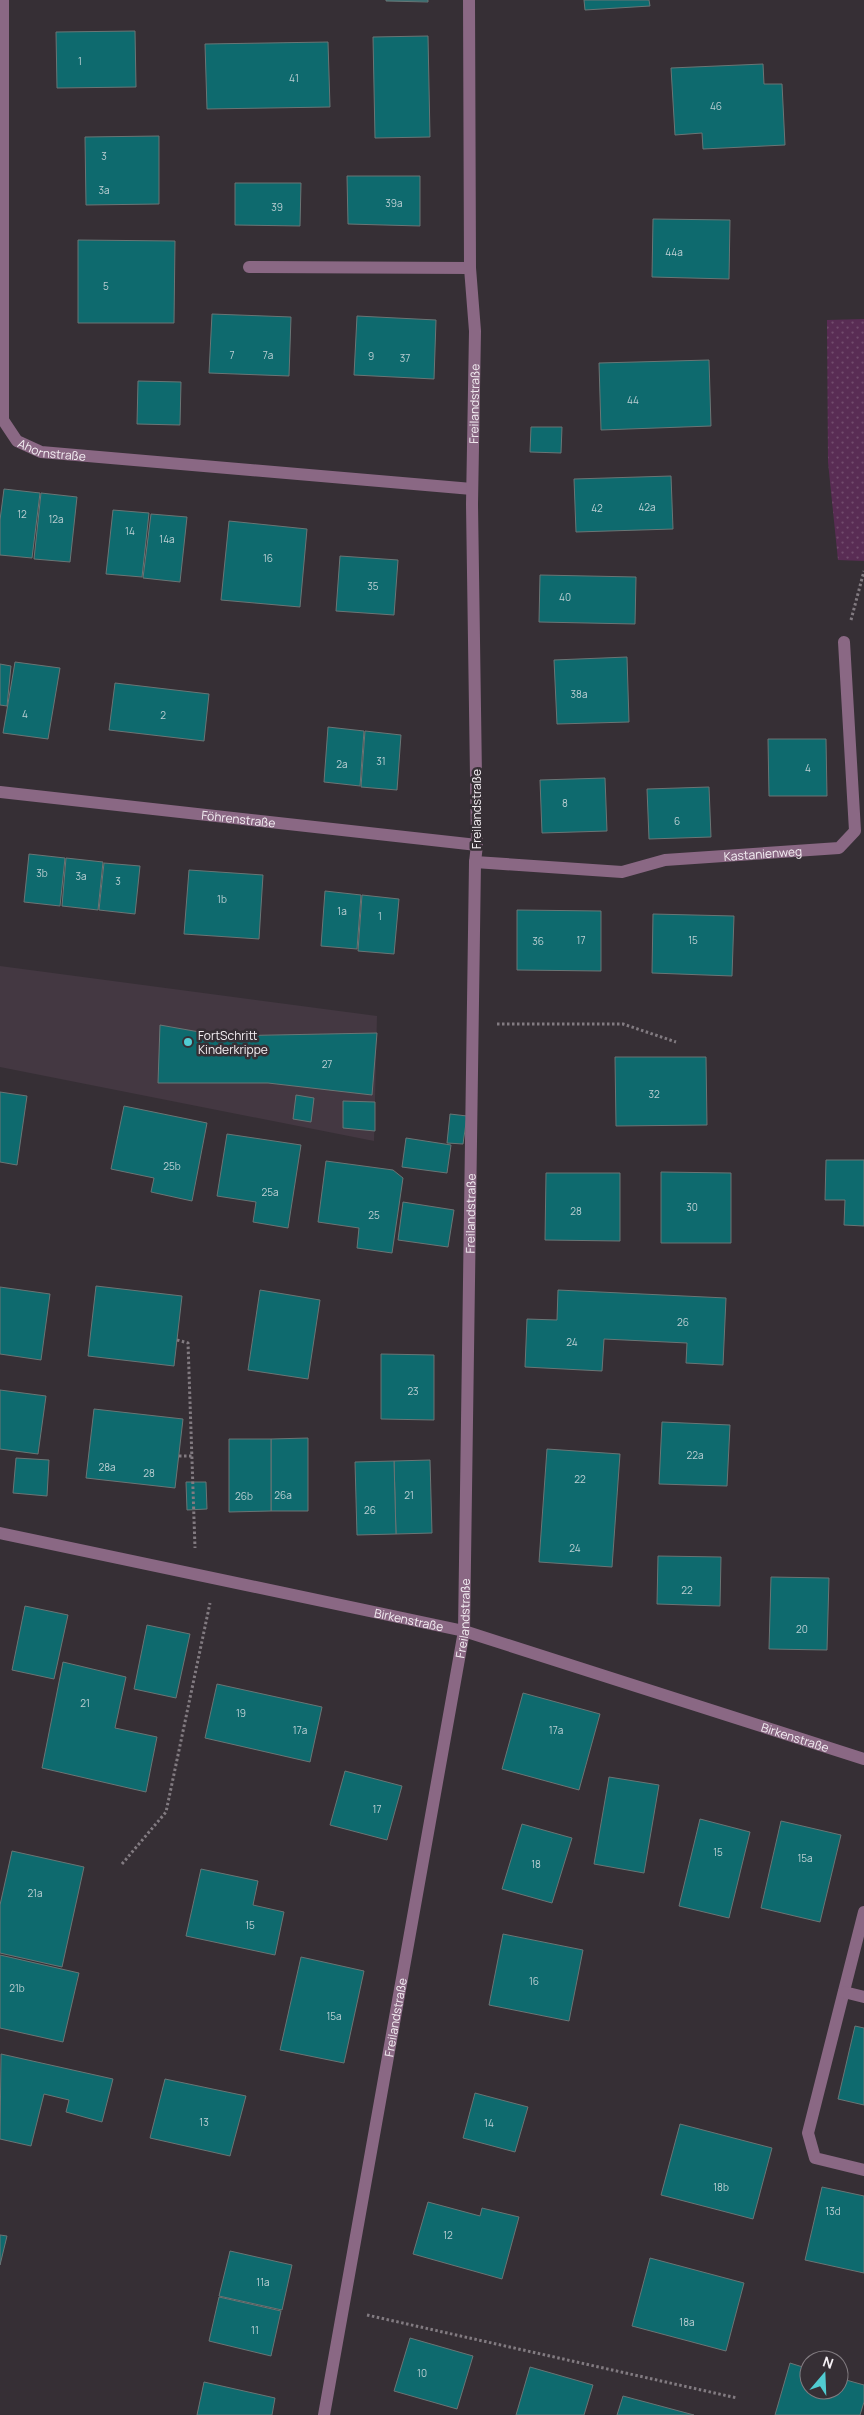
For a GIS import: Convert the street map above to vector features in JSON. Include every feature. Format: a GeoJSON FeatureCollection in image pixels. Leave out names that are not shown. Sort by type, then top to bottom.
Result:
{"type":"FeatureCollection","features":[{"type":"Feature","properties":{"kind":"street","name":"Ahornstraße"},"geometry":{"type":"LineString","coordinates":[[3,0],[1,421],[17,441],[41,452],[472,489]]}},
{"type":"Feature","properties":{"kind":"street","name":"Freilandstraße"},"geometry":{"type":"LineString","coordinates":[[324,2415],[464,1630],[475,862],[477,845],[472,489],[475,331],[470,268],[469,0]]}},
{"type":"Feature","properties":{"kind":"street"},"geometry":{"type":"LineString","coordinates":[[249,267],[470,268]]}},
{"type":"Feature","properties":{"kind":"street","name":"Kastanienweg"},"geometry":{"type":"LineString","coordinates":[[475,862],[622,872],[665,860],[839,848],[856,831],[844,642]]}},
{"type":"Feature","properties":{"kind":"street","name":"Föhrenstraße"},"geometry":{"type":"LineString","coordinates":[[0,792],[477,845]]}},
{"type":"Feature","properties":{"kind":"street","name":"Birkenstraße"},"geometry":{"type":"LineString","coordinates":[[0,1533],[464,1630],[864,1759]]}},
{"type":"Feature","properties":{"kind":"street"},"geometry":{"type":"LineString","coordinates":[[864,1912],[808,2133],[815,2158],[864,2170]]}},
{"type":"Feature","properties":{"kind":"street"},"geometry":{"type":"LineString","coordinates":[[844,1992],[864,1997]]}},
{"type":"Feature","properties":{"kind":"path"},"geometry":{"type":"LineString","coordinates":[[844,642],[864,571]]}},
{"type":"Feature","properties":{"kind":"path"},"geometry":{"type":"LineString","coordinates":[[473,1024],[623,1024],[676,1042]]}},
{"type":"Feature","properties":{"kind":"path"},"geometry":{"type":"LineString","coordinates":[[177,1340],[188,1343],[195,1552]]}},
{"type":"Feature","properties":{"kind":"path"},"geometry":{"type":"LineString","coordinates":[[179,1456],[192,1456]]}},
{"type":"Feature","properties":{"kind":"path"},"geometry":{"type":"LineString","coordinates":[[122,1864],[166,1812],[215,1578]]}},
{"type":"Feature","properties":{"kind":"path"},"geometry":{"type":"LineString","coordinates":[[343,2310],[737,2398]]}},
{"type":"Feature","properties":{"kind":"shaded area"},"geometry":{"type":"Polygon","coordinates":[[[864,319],[864,561],[838,560],[828,462],[827,320],[864,319]]]}},
{"type":"Feature","properties":{"kind":"shaded area","name":"FortSchritt Kinderkrippe"},"geometry":{"type":"Polygon","coordinates":[[[0,966],[377,1016],[374,1141],[0,1067],[0,966]]]}},
{"type":"Feature","properties":{"kind":"building"},"geometry":{"type":"Polygon","coordinates":[[[428,0],[428,2],[386,1],[428,0]]]}},
{"type":"Feature","properties":{"kind":"building"},"geometry":{"type":"Polygon","coordinates":[[[584,0],[649,0],[650,6],[585,10],[584,0]]]}},
{"type":"Feature","properties":{"kind":"building"},"geometry":{"type":"Polygon","coordinates":[[[135,31],[136,87],[57,88],[56,32],[135,31]]]}},
{"type":"Feature","properties":{"kind":"building"},"geometry":{"type":"Polygon","coordinates":[[[428,36],[430,137],[375,138],[373,37],[428,36]]]}},
{"type":"Feature","properties":{"kind":"building"},"geometry":{"type":"Polygon","coordinates":[[[328,42],[330,107],[207,109],[205,44],[328,42]]]}},
{"type":"Feature","properties":{"kind":"building"},"geometry":{"type":"Polygon","coordinates":[[[763,64],[764,84],[782,84],[785,145],[703,149],[702,133],[675,135],[671,68],[763,64]]]}},
{"type":"Feature","properties":{"kind":"building"},"geometry":{"type":"Polygon","coordinates":[[[159,136],[159,204],[86,205],[85,137],[159,136]]]}},
{"type":"Feature","properties":{"kind":"building"},"geometry":{"type":"Polygon","coordinates":[[[347,176],[420,176],[420,226],[348,224],[347,176]]]}},
{"type":"Feature","properties":{"kind":"building"},"geometry":{"type":"Polygon","coordinates":[[[235,183],[301,183],[300,226],[235,225],[235,183]]]}},
{"type":"Feature","properties":{"kind":"building"},"geometry":{"type":"Polygon","coordinates":[[[653,219],[730,220],[729,279],[652,277],[653,219]]]}},
{"type":"Feature","properties":{"kind":"building"},"geometry":{"type":"Polygon","coordinates":[[[78,240],[175,241],[174,323],[78,323],[78,240]]]}},
{"type":"Feature","properties":{"kind":"building"},"geometry":{"type":"Polygon","coordinates":[[[212,314],[291,317],[289,376],[209,373],[212,314]]]}},
{"type":"Feature","properties":{"kind":"building"},"geometry":{"type":"Polygon","coordinates":[[[357,316],[436,320],[434,379],[354,375],[357,316]]]}},
{"type":"Feature","properties":{"kind":"building"},"geometry":{"type":"Polygon","coordinates":[[[709,360],[711,426],[601,430],[599,363],[709,360]]]}},
{"type":"Feature","properties":{"kind":"building"},"geometry":{"type":"Polygon","coordinates":[[[138,381],[181,382],[180,425],[137,424],[138,381]]]}},
{"type":"Feature","properties":{"kind":"building"},"geometry":{"type":"Polygon","coordinates":[[[531,427],[562,427],[561,453],[530,452],[531,427]]]}},
{"type":"Feature","properties":{"kind":"building"},"geometry":{"type":"Polygon","coordinates":[[[671,476],[673,529],[576,532],[574,479],[671,476]]]}},
{"type":"Feature","properties":{"kind":"building"},"geometry":{"type":"Polygon","coordinates":[[[4,489],[40,493],[32,558],[0,555],[0,520],[4,489]]]}},
{"type":"Feature","properties":{"kind":"building"},"geometry":{"type":"Polygon","coordinates":[[[41,493],[77,497],[70,562],[34,559],[41,493]]]}},
{"type":"Feature","properties":{"kind":"building"},"geometry":{"type":"Polygon","coordinates":[[[113,510],[149,513],[142,577],[106,574],[113,510]]]}},
{"type":"Feature","properties":{"kind":"building"},"geometry":{"type":"Polygon","coordinates":[[[151,514],[187,517],[180,582],[143,578],[151,514]]]}},
{"type":"Feature","properties":{"kind":"building"},"geometry":{"type":"Polygon","coordinates":[[[229,521],[307,529],[300,607],[221,600],[229,521]]]}},
{"type":"Feature","properties":{"kind":"building"},"geometry":{"type":"Polygon","coordinates":[[[340,556],[398,560],[394,615],[336,611],[340,556]]]}},
{"type":"Feature","properties":{"kind":"building"},"geometry":{"type":"Polygon","coordinates":[[[540,575],[636,577],[635,624],[539,622],[540,575]]]}},
{"type":"Feature","properties":{"kind":"building"},"geometry":{"type":"Polygon","coordinates":[[[627,657],[629,722],[557,724],[554,660],[627,657]]]}},
{"type":"Feature","properties":{"kind":"building"},"geometry":{"type":"Polygon","coordinates":[[[15,662],[60,668],[48,739],[3,733],[15,662]]]}},
{"type":"Feature","properties":{"kind":"building"},"geometry":{"type":"Polygon","coordinates":[[[0,664],[11,666],[7,706],[0,705],[0,664]]]}},
{"type":"Feature","properties":{"kind":"building"},"geometry":{"type":"Polygon","coordinates":[[[115,683],[209,694],[204,741],[109,730],[115,683]]]}},
{"type":"Feature","properties":{"kind":"building"},"geometry":{"type":"Polygon","coordinates":[[[328,727],[364,731],[360,786],[324,782],[328,727]]]}},
{"type":"Feature","properties":{"kind":"building"},"geometry":{"type":"Polygon","coordinates":[[[365,731],[401,735],[397,790],[361,787],[365,731]]]}},
{"type":"Feature","properties":{"kind":"building"},"geometry":{"type":"Polygon","coordinates":[[[768,739],[826,739],[827,796],[769,796],[768,739]]]}},
{"type":"Feature","properties":{"kind":"building"},"geometry":{"type":"Polygon","coordinates":[[[605,778],[607,831],[542,833],[540,780],[605,778]]]}},
{"type":"Feature","properties":{"kind":"building"},"geometry":{"type":"Polygon","coordinates":[[[709,787],[711,837],[649,839],[647,789],[709,787]]]}},
{"type":"Feature","properties":{"kind":"building"},"geometry":{"type":"Polygon","coordinates":[[[29,854],[65,858],[60,906],[24,902],[29,854]]]}},
{"type":"Feature","properties":{"kind":"building"},"geometry":{"type":"Polygon","coordinates":[[[66,858],[103,862],[98,910],[62,906],[66,858]]]}},
{"type":"Feature","properties":{"kind":"building"},"geometry":{"type":"Polygon","coordinates":[[[104,863],[140,866],[135,914],[99,910],[104,863]]]}},
{"type":"Feature","properties":{"kind":"building"},"geometry":{"type":"Polygon","coordinates":[[[189,870],[263,875],[259,939],[184,934],[189,870]]]}},
{"type":"Feature","properties":{"kind":"building"},"geometry":{"type":"Polygon","coordinates":[[[325,891],[361,895],[357,949],[321,946],[325,891]]]}},
{"type":"Feature","properties":{"kind":"building"},"geometry":{"type":"Polygon","coordinates":[[[362,895],[399,899],[394,954],[358,951],[362,895]]]}},
{"type":"Feature","properties":{"kind":"building"},"geometry":{"type":"Polygon","coordinates":[[[517,910],[601,911],[601,971],[517,970],[517,910]]]}},
{"type":"Feature","properties":{"kind":"building"},"geometry":{"type":"Polygon","coordinates":[[[653,914],[734,916],[732,976],[652,973],[653,914]]]}},
{"type":"Feature","properties":{"kind":"building"},"geometry":{"type":"Polygon","coordinates":[[[160,1025],[222,1036],[377,1033],[372,1095],[268,1083],[158,1083],[160,1025]]]}},
{"type":"Feature","properties":{"kind":"building"},"geometry":{"type":"Polygon","coordinates":[[[615,1057],[706,1057],[707,1125],[616,1126],[615,1057]]]}},
{"type":"Feature","properties":{"kind":"building"},"geometry":{"type":"Polygon","coordinates":[[[0,1092],[27,1096],[17,1165],[0,1162],[0,1092]]]}},
{"type":"Feature","properties":{"kind":"building"},"geometry":{"type":"Polygon","coordinates":[[[296,1095],[314,1098],[311,1122],[293,1119],[296,1095]]]}},
{"type":"Feature","properties":{"kind":"building"},"geometry":{"type":"Polygon","coordinates":[[[343,1101],[375,1102],[375,1131],[343,1128],[343,1101]]]}},
{"type":"Feature","properties":{"kind":"building"},"geometry":{"type":"Polygon","coordinates":[[[124,1106],[207,1123],[192,1201],[151,1192],[154,1178],[111,1169],[124,1106]]]}},
{"type":"Feature","properties":{"kind":"building"},"geometry":{"type":"Polygon","coordinates":[[[450,1114],[467,1116],[463,1144],[447,1143],[450,1114]]]}},
{"type":"Feature","properties":{"kind":"building"},"geometry":{"type":"Polygon","coordinates":[[[227,1134],[301,1145],[288,1228],[253,1222],[256,1202],[217,1196],[227,1134]]]}},
{"type":"Feature","properties":{"kind":"building"},"geometry":{"type":"Polygon","coordinates":[[[406,1138],[451,1145],[447,1173],[402,1167],[406,1138]]]}},
{"type":"Feature","properties":{"kind":"building"},"geometry":{"type":"Polygon","coordinates":[[[826,1160],[864,1160],[864,1226],[844,1225],[845,1200],[825,1200],[826,1160]]]}},
{"type":"Feature","properties":{"kind":"building"},"geometry":{"type":"Polygon","coordinates":[[[326,1161],[393,1170],[403,1178],[392,1253],[357,1248],[359,1228],[318,1222],[326,1161]]]}},
{"type":"Feature","properties":{"kind":"building"},"geometry":{"type":"Polygon","coordinates":[[[661,1172],[731,1173],[731,1243],[661,1243],[661,1172]]]}},
{"type":"Feature","properties":{"kind":"building"},"geometry":{"type":"Polygon","coordinates":[[[546,1173],[620,1173],[620,1241],[545,1240],[546,1173]]]}},
{"type":"Feature","properties":{"kind":"building"},"geometry":{"type":"Polygon","coordinates":[[[403,1202],[454,1210],[448,1247],[398,1240],[403,1202]]]}},
{"type":"Feature","properties":{"kind":"building"},"geometry":{"type":"Polygon","coordinates":[[[96,1286],[182,1296],[174,1366],[88,1356],[96,1286]]]}},
{"type":"Feature","properties":{"kind":"building"},"geometry":{"type":"Polygon","coordinates":[[[0,1287],[50,1294],[41,1360],[0,1354],[0,1287]]]}},
{"type":"Feature","properties":{"kind":"building"},"geometry":{"type":"Polygon","coordinates":[[[260,1290],[320,1300],[308,1379],[248,1370],[260,1290]]]}},
{"type":"Feature","properties":{"kind":"building"},"geometry":{"type":"Polygon","coordinates":[[[558,1290],[726,1298],[723,1365],[686,1363],[687,1343],[604,1339],[602,1371],[525,1367],[527,1319],[557,1320],[558,1290]]]}},
{"type":"Feature","properties":{"kind":"building"},"geometry":{"type":"Polygon","coordinates":[[[381,1354],[434,1355],[434,1420],[381,1419],[381,1354]]]}},
{"type":"Feature","properties":{"kind":"building"},"geometry":{"type":"Polygon","coordinates":[[[0,1390],[46,1396],[38,1454],[0,1449],[0,1390]]]}},
{"type":"Feature","properties":{"kind":"building"},"geometry":{"type":"Polygon","coordinates":[[[94,1409],[183,1419],[175,1488],[86,1478],[94,1409]]]}},
{"type":"Feature","properties":{"kind":"building"},"geometry":{"type":"Polygon","coordinates":[[[662,1422],[730,1425],[727,1486],[659,1484],[662,1422]]]}},
{"type":"Feature","properties":{"kind":"building"},"geometry":{"type":"Polygon","coordinates":[[[308,1438],[308,1511],[271,1511],[271,1439],[308,1438]]]}},
{"type":"Feature","properties":{"kind":"building"},"geometry":{"type":"Polygon","coordinates":[[[229,1439],[271,1439],[271,1511],[229,1512],[229,1439]]]}},
{"type":"Feature","properties":{"kind":"building"},"geometry":{"type":"Polygon","coordinates":[[[547,1449],[620,1454],[612,1567],[539,1562],[547,1449]]]}},
{"type":"Feature","properties":{"kind":"building"},"geometry":{"type":"Polygon","coordinates":[[[16,1458],[49,1460],[47,1496],[13,1493],[16,1458]]]}},
{"type":"Feature","properties":{"kind":"building"},"geometry":{"type":"Polygon","coordinates":[[[430,1460],[432,1533],[396,1534],[394,1461],[430,1460]]]}},
{"type":"Feature","properties":{"kind":"building"},"geometry":{"type":"Polygon","coordinates":[[[394,1461],[396,1534],[357,1535],[355,1462],[394,1461]]]}},
{"type":"Feature","properties":{"kind":"building"},"geometry":{"type":"Polygon","coordinates":[[[186,1482],[206,1482],[207,1509],[187,1510],[186,1482]]]}},
{"type":"Feature","properties":{"kind":"building"},"geometry":{"type":"Polygon","coordinates":[[[658,1556],[721,1557],[720,1606],[657,1604],[658,1556]]]}},
{"type":"Feature","properties":{"kind":"building"},"geometry":{"type":"Polygon","coordinates":[[[771,1577],[829,1578],[827,1650],[769,1649],[771,1577]]]}},
{"type":"Feature","properties":{"kind":"building"},"geometry":{"type":"Polygon","coordinates":[[[25,1606],[68,1615],[54,1679],[12,1670],[25,1606]]]}},
{"type":"Feature","properties":{"kind":"building"},"geometry":{"type":"Polygon","coordinates":[[[147,1625],[190,1634],[176,1698],[134,1689],[147,1625]]]}},
{"type":"Feature","properties":{"kind":"building"},"geometry":{"type":"Polygon","coordinates":[[[63,1662],[126,1677],[115,1728],[157,1737],[146,1792],[42,1768],[63,1662]]]}},
{"type":"Feature","properties":{"kind":"building"},"geometry":{"type":"Polygon","coordinates":[[[217,1684],[322,1707],[310,1762],[205,1738],[217,1684]]]}},
{"type":"Feature","properties":{"kind":"building"},"geometry":{"type":"Polygon","coordinates":[[[523,1693],[600,1714],[579,1790],[502,1769],[523,1693]]]}},
{"type":"Feature","properties":{"kind":"building"},"geometry":{"type":"Polygon","coordinates":[[[345,1771],[402,1786],[387,1840],[330,1825],[345,1771]]]}},
{"type":"Feature","properties":{"kind":"building"},"geometry":{"type":"Polygon","coordinates":[[[609,1777],[659,1785],[644,1873],[594,1864],[609,1777]]]}},
{"type":"Feature","properties":{"kind":"building"},"geometry":{"type":"Polygon","coordinates":[[[700,1819],[750,1832],[729,1918],[679,1906],[700,1819]]]}},
{"type":"Feature","properties":{"kind":"building"},"geometry":{"type":"Polygon","coordinates":[[[781,1821],[841,1835],[820,1922],[761,1908],[781,1821]]]}},
{"type":"Feature","properties":{"kind":"building"},"geometry":{"type":"Polygon","coordinates":[[[522,1824],[572,1838],[552,1903],[502,1889],[522,1824]]]}},
{"type":"Feature","properties":{"kind":"building"},"geometry":{"type":"Polygon","coordinates":[[[12,1851],[84,1867],[62,1967],[0,1953],[0,1905],[12,1851]]]}},
{"type":"Feature","properties":{"kind":"building"},"geometry":{"type":"Polygon","coordinates":[[[201,1869],[258,1881],[253,1905],[284,1912],[275,1955],[186,1936],[201,1869]]]}},
{"type":"Feature","properties":{"kind":"building"},"geometry":{"type":"Polygon","coordinates":[[[503,1934],[583,1950],[569,2021],[489,2005],[503,1934]]]}},
{"type":"Feature","properties":{"kind":"building"},"geometry":{"type":"Polygon","coordinates":[[[0,1955],[79,1973],[63,2042],[0,2028],[0,1955]]]}},
{"type":"Feature","properties":{"kind":"building"},"geometry":{"type":"Polygon","coordinates":[[[301,1957],[364,1971],[344,2063],[280,2050],[301,1957]]]}},
{"type":"Feature","properties":{"kind":"building"},"geometry":{"type":"Polygon","coordinates":[[[855,2026],[864,2028],[864,2105],[838,2099],[855,2026]]]}},
{"type":"Feature","properties":{"kind":"building"},"geometry":{"type":"Polygon","coordinates":[[[1,2054],[113,2079],[102,2122],[66,2112],[69,2100],[44,2094],[31,2146],[0,2139],[1,2054]]]}},
{"type":"Feature","properties":{"kind":"building"},"geometry":{"type":"Polygon","coordinates":[[[165,2079],[246,2096],[230,2156],[150,2138],[165,2079]]]}},
{"type":"Feature","properties":{"kind":"building"},"geometry":{"type":"Polygon","coordinates":[[[475,2093],[528,2107],[515,2152],[463,2138],[475,2093]]]}},
{"type":"Feature","properties":{"kind":"building"},"geometry":{"type":"Polygon","coordinates":[[[680,2124],[772,2148],[753,2219],[661,2195],[680,2124]]]}},
{"type":"Feature","properties":{"kind":"building"},"geometry":{"type":"Polygon","coordinates":[[[822,2187],[864,2196],[864,2273],[805,2260],[822,2187]]]}},
{"type":"Feature","properties":{"kind":"building"},"geometry":{"type":"Polygon","coordinates":[[[428,2202],[480,2216],[482,2208],[519,2217],[502,2279],[413,2254],[428,2202]]]}},
{"type":"Feature","properties":{"kind":"building"},"geometry":{"type":"Polygon","coordinates":[[[0,2235],[7,2236],[0,2265],[0,2235]]]}},
{"type":"Feature","properties":{"kind":"building"},"geometry":{"type":"Polygon","coordinates":[[[230,2251],[292,2265],[282,2310],[219,2296],[230,2251]]]}},
{"type":"Feature","properties":{"kind":"building"},"geometry":{"type":"Polygon","coordinates":[[[650,2258],[744,2283],[726,2351],[632,2326],[650,2258]]]}},
{"type":"Feature","properties":{"kind":"building"},"geometry":{"type":"Polygon","coordinates":[[[219,2297],[281,2311],[271,2356],[209,2341],[219,2297]]]}},
{"type":"Feature","properties":{"kind":"building"},"geometry":{"type":"Polygon","coordinates":[[[410,2338],[473,2356],[457,2409],[394,2391],[410,2338]]]}},
{"type":"Feature","properties":{"kind":"building"},"geometry":{"type":"Polygon","coordinates":[[[790,2363],[799,2366],[799,2400],[849,2400],[849,2381],[864,2385],[864,2402],[860,2415],[775,2415],[790,2363]]]}},
{"type":"Feature","properties":{"kind":"building"},"geometry":{"type":"Polygon","coordinates":[[[530,2367],[593,2385],[584,2415],[516,2415],[530,2367]]]}},
{"type":"Feature","properties":{"kind":"building"},"geometry":{"type":"Polygon","coordinates":[[[204,2382],[275,2398],[272,2415],[197,2415],[204,2382]]]}},
{"type":"Feature","properties":{"kind":"building"},"geometry":{"type":"Polygon","coordinates":[[[623,2396],[694,2415],[617,2415],[623,2396]]]}},
{"type":"Feature","properties":{"kind":"place","name":"FortSchritt Kinderkrippe"},"geometry":{"type":"Point","coordinates":[188,1042]}}]}
